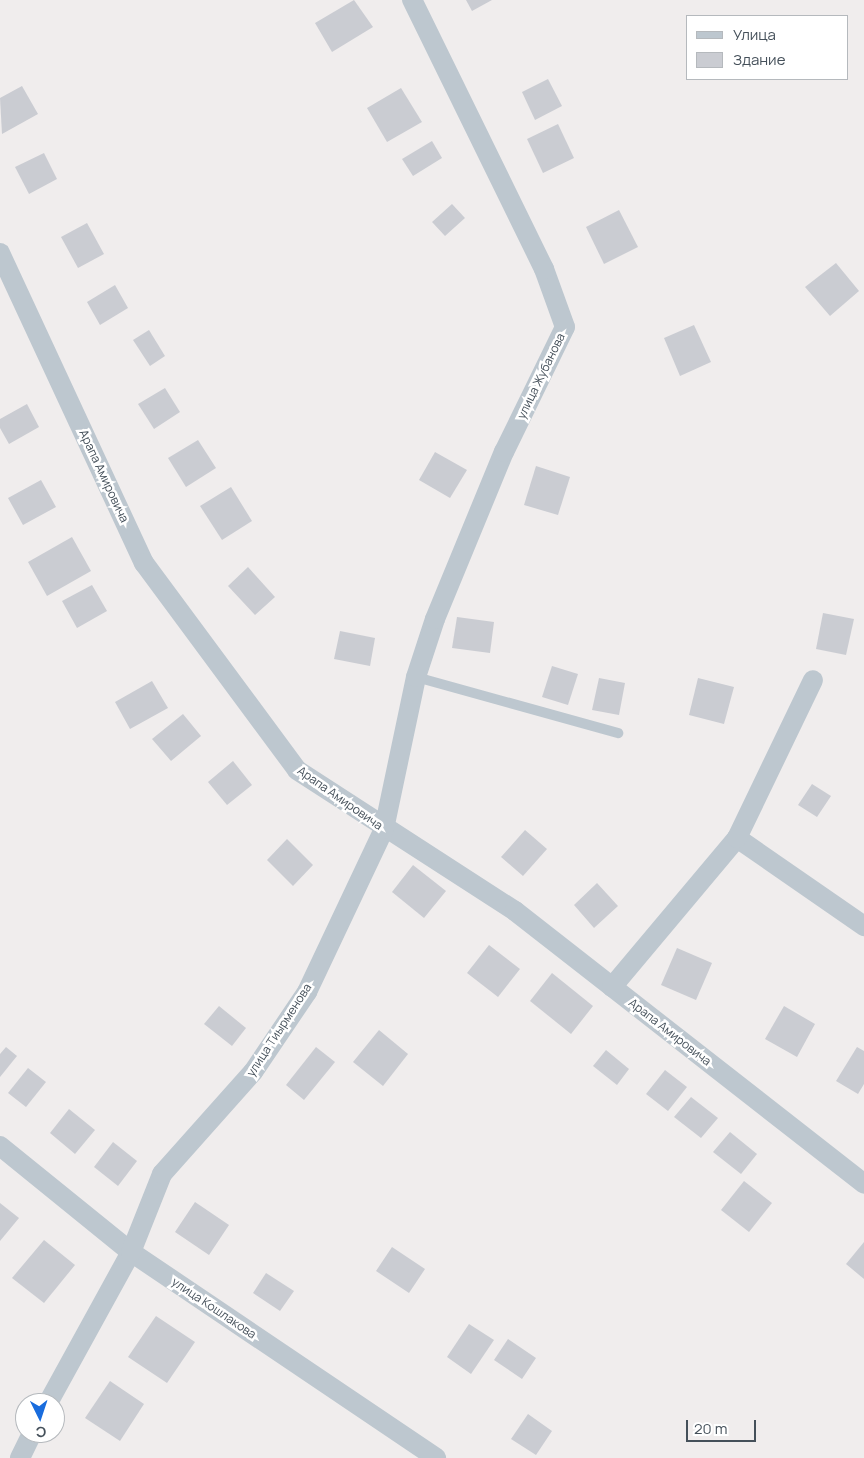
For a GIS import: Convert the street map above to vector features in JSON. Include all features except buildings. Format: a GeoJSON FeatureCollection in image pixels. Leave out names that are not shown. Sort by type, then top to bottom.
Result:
{"type":"FeatureCollection","features":[{"type":"Feature","properties":{"kind":"street","name":"улица Жубанова"},"geometry":{"type":"LineString","coordinates":[[412,0],[544,269],[565,327],[504,452],[435,619],[416,677]]}},
{"type":"Feature","properties":{"kind":"street","name":"Арапа Амировича"},"geometry":{"type":"LineString","coordinates":[[0,253],[144,563],[297,770],[515,911],[864,1184]]}},
{"type":"Feature","properties":{"kind":"street","name":"улица Тиырменова"},"geometry":{"type":"LineString","coordinates":[[53,1393],[131,1252],[162,1174],[253,1072],[307,992],[384,828],[416,677]]}},
{"type":"Feature","properties":{"kind":"street"},"geometry":{"type":"LineString","coordinates":[[612,987],[736,838],[813,680]]}},
{"type":"Feature","properties":{"kind":"street"},"geometry":{"type":"LineString","coordinates":[[736,838],[864,926]]}},
{"type":"Feature","properties":{"kind":"street","name":"улица Кошлакова"},"geometry":{"type":"LineString","coordinates":[[0,1146],[131,1252],[436,1458]]}},
{"type":"Feature","properties":{"kind":"street"},"geometry":{"type":"LineString","coordinates":[[20,1458],[27,1443]]}},
{"type":"Feature","properties":{"kind":"lane"},"geometry":{"type":"LineString","coordinates":[[416,677],[618,733]]}}]}
